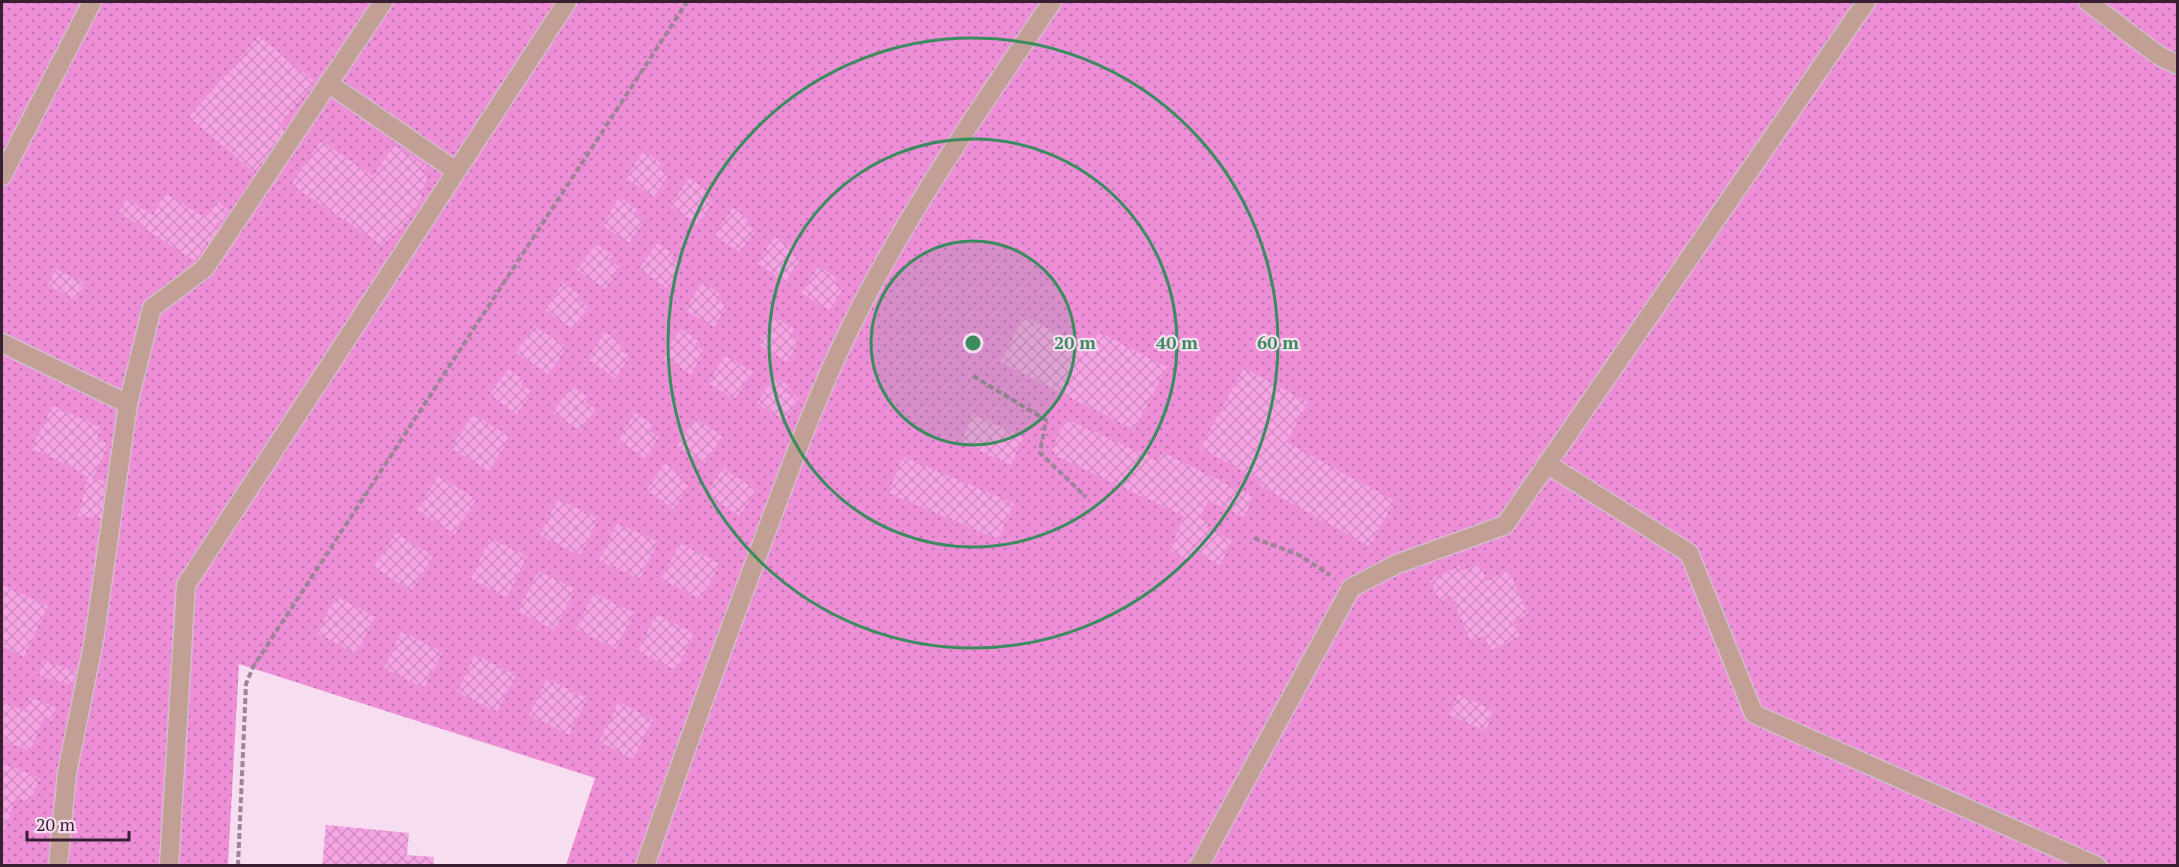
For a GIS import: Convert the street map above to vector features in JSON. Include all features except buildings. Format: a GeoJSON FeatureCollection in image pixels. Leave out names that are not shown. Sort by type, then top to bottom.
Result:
{"type":"FeatureCollection","features":[{"type":"Feature","properties":{"kind":"lane"},"geometry":{"type":"LineString","coordinates":[[2,176],[92,2]]}},
{"type":"Feature","properties":{"kind":"lane"},"geometry":{"type":"LineString","coordinates":[[58,866],[68,773],[94,640],[128,404],[152,308],[205,268],[383,2]]}},
{"type":"Feature","properties":{"kind":"lane"},"geometry":{"type":"LineString","coordinates":[[169,866],[186,585],[567,2]]}},
{"type":"Feature","properties":{"kind":"lane"},"geometry":{"type":"LineString","coordinates":[[645,866],[691,733],[786,480],[841,347],[904,231],[982,104],[1052,2]]}},
{"type":"Feature","properties":{"kind":"lane"},"geometry":{"type":"LineString","coordinates":[[1199,866],[1351,588],[1397,564],[1505,525],[1866,2]]}},
{"type":"Feature","properties":{"kind":"lane"},"geometry":{"type":"LineString","coordinates":[[2088,2],[2158,55],[2178,65]]}},
{"type":"Feature","properties":{"kind":"lane"},"geometry":{"type":"LineString","coordinates":[[328,83],[456,171]]}},
{"type":"Feature","properties":{"kind":"lane"},"geometry":{"type":"LineString","coordinates":[[2,343],[128,404]]}},
{"type":"Feature","properties":{"kind":"lane"},"geometry":{"type":"LineString","coordinates":[[1547,464],[1689,553],[1754,714],[2097,866]]}},
{"type":"Feature","properties":{"kind":"path"},"geometry":{"type":"LineString","coordinates":[[238,866],[246,684],[253,667],[687,2]]}},
{"type":"Feature","properties":{"kind":"path"},"geometry":{"type":"LineString","coordinates":[[973,376],[1046,420],[1040,453],[1086,497]]}},
{"type":"Feature","properties":{"kind":"path"},"geometry":{"type":"LineString","coordinates":[[1254,538],[1299,555],[1351,588]]}},
{"type":"Feature","properties":{"kind":"shaded area"},"geometry":{"type":"Polygon","coordinates":[[[2,2],[2177,2],[2177,865],[566,865],[595,778],[239,664],[228,865],[2,866],[2,2]]]}}]}
